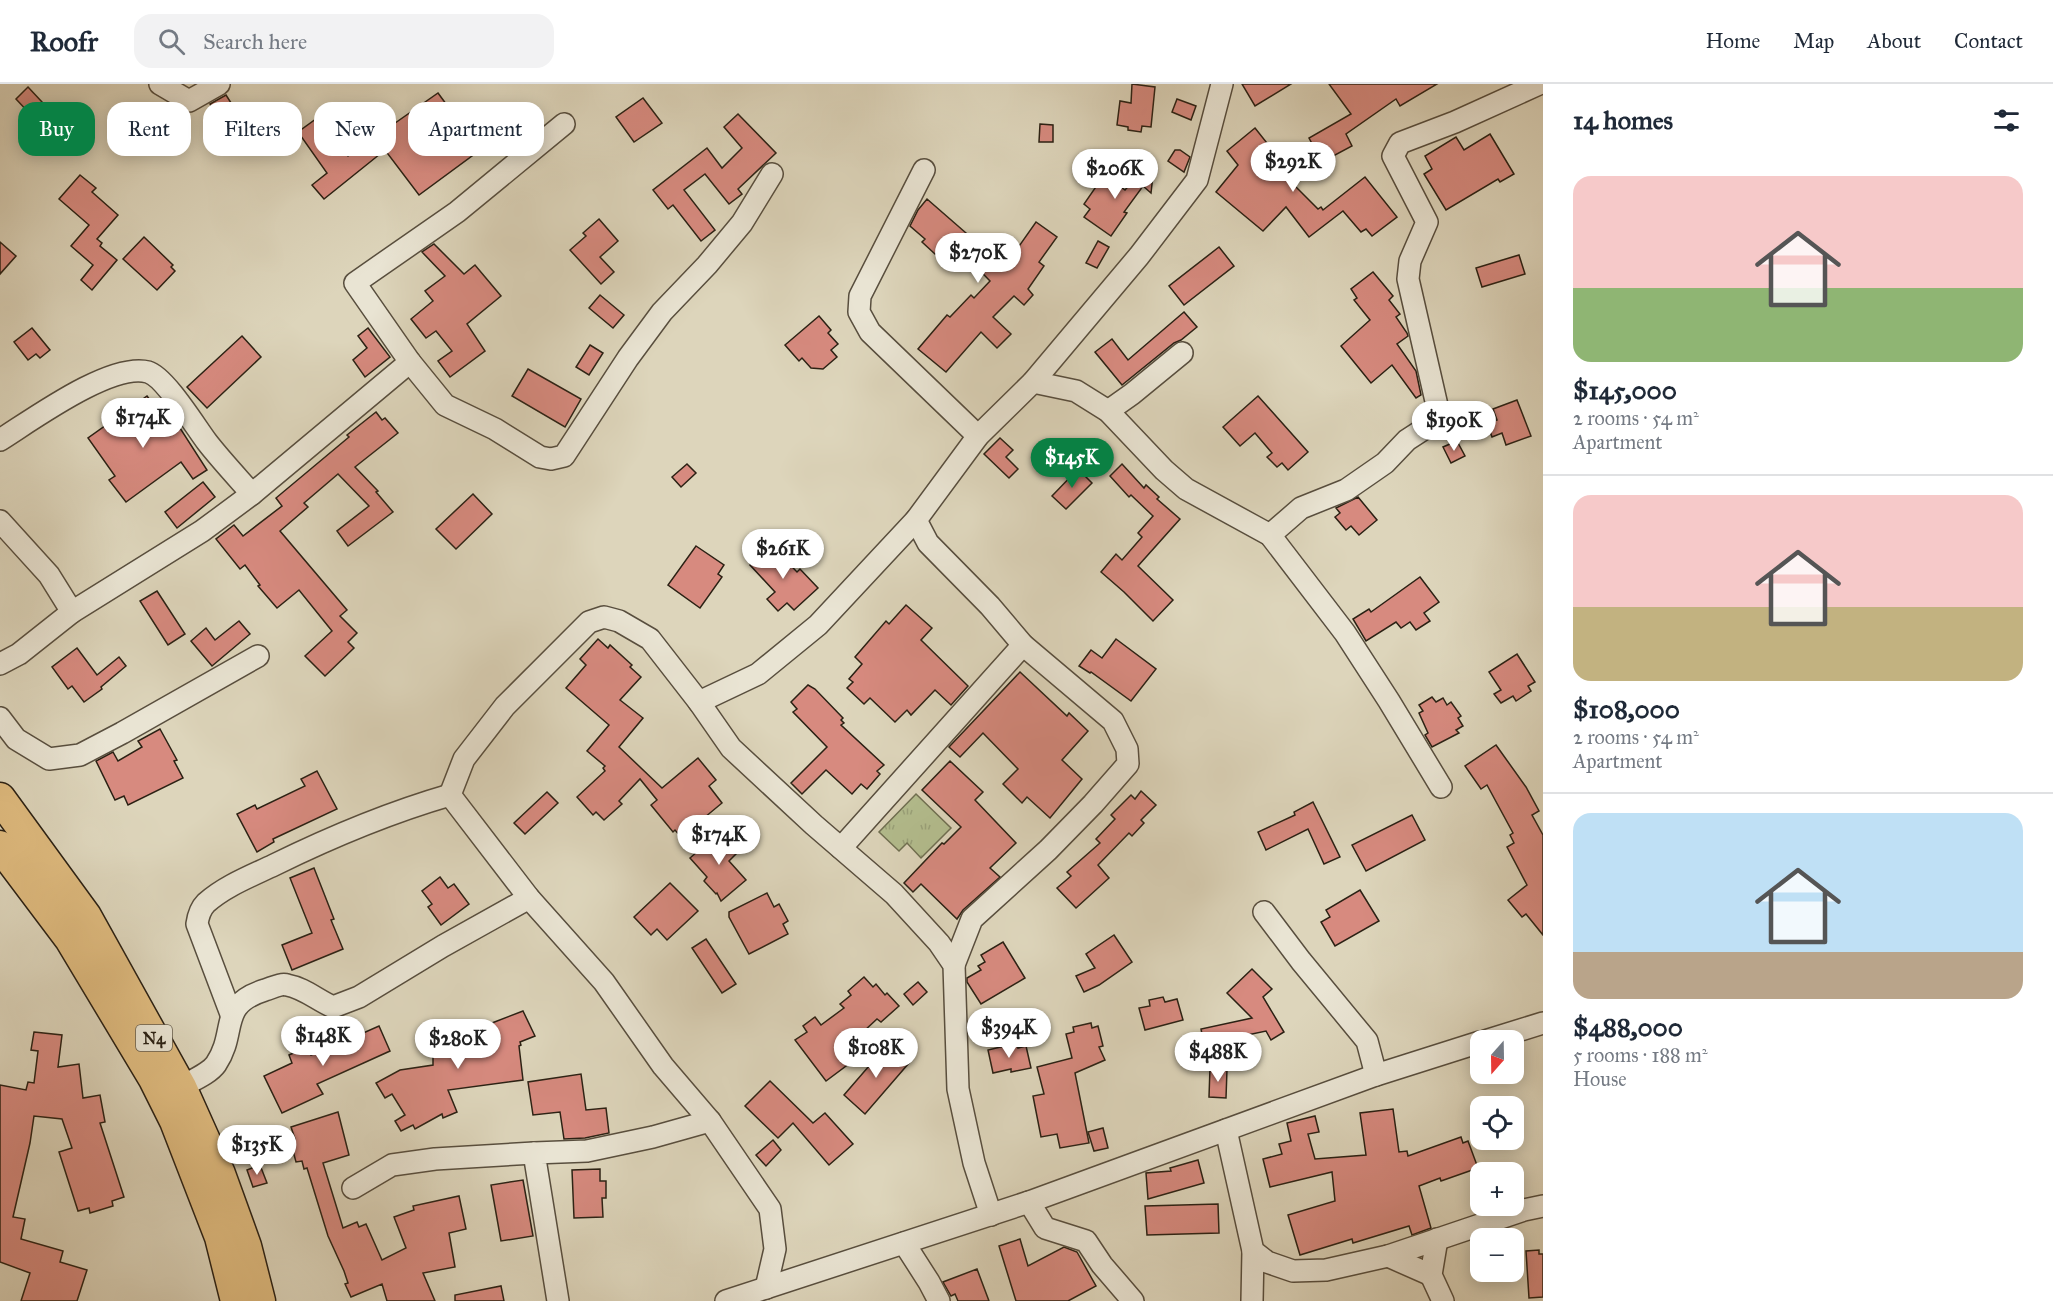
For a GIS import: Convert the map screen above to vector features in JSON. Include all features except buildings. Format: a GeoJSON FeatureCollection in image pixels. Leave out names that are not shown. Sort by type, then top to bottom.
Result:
{"type":"FeatureCollection","features":[{"type":"Feature","properties":{"kind":"highway","name":"N4"},"geometry":{"type":"LineString","coordinates":[[0,798],[86,916],[182,1087],[220,1174],[246,1246],[260,1301]]}},
{"type":"Feature","properties":{"kind":"highway","name":"N4"},"geometry":{"type":"LineString","coordinates":[[0,846],[70,939],[154,1079],[175,1121],[220,1238],[236,1301]]}},
{"type":"Feature","properties":{"kind":"street"},"geometry":{"type":"LineString","coordinates":[[160,84],[189,101],[219,84]]}},
{"type":"Feature","properties":{"kind":"street"},"geometry":{"type":"LineString","coordinates":[[699,702],[758,674],[818,625],[916,520],[978,436],[1033,382],[1139,256],[1197,180],[1222,84]]}},
{"type":"Feature","properties":{"kind":"street"},"geometry":{"type":"LineString","coordinates":[[1270,535],[1301,508],[1346,490],[1385,463],[1407,440],[1424,429],[1438,410],[1408,279],[1410,261],[1427,222],[1394,156],[1400,143],[1455,122],[1539,84]]}},
{"type":"Feature","properties":{"kind":"street"},"geometry":{"type":"LineString","coordinates":[[564,124],[457,213],[355,283],[410,362],[445,405],[495,429],[540,457],[551,459],[564,456],[628,358],[662,312],[742,223],[772,174]]}},
{"type":"Feature","properties":{"kind":"street"},"geometry":{"type":"LineString","coordinates":[[924,170],[860,296],[859,312],[870,332],[978,436]]}},
{"type":"Feature","properties":{"kind":"street"},"geometry":{"type":"LineString","coordinates":[[1108,411],[1182,353]]}},
{"type":"Feature","properties":{"kind":"street"},"geometry":{"type":"LineString","coordinates":[[0,664],[20,654],[72,612],[202,531],[252,494],[410,362]]}},
{"type":"Feature","properties":{"kind":"street"},"geometry":{"type":"LineString","coordinates":[[0,440],[89,385],[130,372],[149,372],[162,382],[207,442],[252,494]]}},
{"type":"Feature","properties":{"kind":"street"},"geometry":{"type":"LineString","coordinates":[[1033,382],[1076,391],[1108,411],[1164,470],[1186,489],[1270,535],[1345,633],[1441,787]]}},
{"type":"Feature","properties":{"kind":"street"},"geometry":{"type":"LineString","coordinates":[[916,520],[928,543],[990,606],[1023,645],[1113,721],[1127,749],[1128,764],[1093,804],[1048,850],[972,919],[954,965],[958,1089],[974,1163],[991,1215]]}},
{"type":"Feature","properties":{"kind":"street"},"geometry":{"type":"LineString","coordinates":[[0,521],[48,575],[72,612]]}},
{"type":"Feature","properties":{"kind":"street"},"geometry":{"type":"LineString","coordinates":[[450,795],[464,759],[505,706],[589,622],[604,617],[619,621],[650,639],[731,748],[894,894],[939,943],[954,965]]}},
{"type":"Feature","properties":{"kind":"street"},"geometry":{"type":"LineString","coordinates":[[841,848],[1023,645]]}},
{"type":"Feature","properties":{"kind":"street"},"geometry":{"type":"LineString","coordinates":[[0,718],[16,739],[50,759],[80,755],[258,656]]}},
{"type":"Feature","properties":{"kind":"street"},"geometry":{"type":"LineString","coordinates":[[450,795],[529,898],[604,982],[663,1066],[710,1121],[770,1209],[775,1250],[766,1288]]}},
{"type":"Feature","properties":{"kind":"street"},"geometry":{"type":"LineString","coordinates":[[182,1087],[214,1066],[226,1043],[231,1014],[197,924],[199,913],[204,905],[233,885],[319,843],[401,809],[450,795]]}},
{"type":"Feature","properties":{"kind":"street"},"geometry":{"type":"LineString","coordinates":[[231,1014],[250,994],[285,984],[303,989],[333,1007],[359,997],[529,898]]}},
{"type":"Feature","properties":{"kind":"street"},"geometry":{"type":"LineString","coordinates":[[1264,912],[1366,1041],[1376,1075]]}},
{"type":"Feature","properties":{"kind":"street"},"geometry":{"type":"LineString","coordinates":[[1520,1030],[1543,1023]]}},
{"type":"Feature","properties":{"kind":"street"},"geometry":{"type":"LineString","coordinates":[[726,1301],[1029,1202],[1376,1075],[1470,1045]]}},
{"type":"Feature","properties":{"kind":"street"},"geometry":{"type":"LineString","coordinates":[[353,1188],[392,1165],[435,1159],[587,1151],[653,1137],[710,1121]]}},
{"type":"Feature","properties":{"kind":"street"},"geometry":{"type":"LineString","coordinates":[[1226,1130],[1253,1251],[1252,1301]]}},
{"type":"Feature","properties":{"kind":"street"},"geometry":{"type":"LineString","coordinates":[[534,1153],[558,1301]]}},
{"type":"Feature","properties":{"kind":"street"},"geometry":{"type":"LineString","coordinates":[[1029,1202],[1046,1228],[1086,1241],[1102,1265],[1133,1301]]}},
{"type":"Feature","properties":{"kind":"street"},"geometry":{"type":"LineString","coordinates":[[1253,1251],[1267,1262],[1293,1271],[1326,1270],[1388,1256],[1524,1210],[1543,1206]]}},
{"type":"Feature","properties":{"kind":"street"},"geometry":{"type":"LineString","coordinates":[[1437,1239],[1431,1275],[1443,1301]]}},
{"type":"Feature","properties":{"kind":"street"},"geometry":{"type":"LineString","coordinates":[[904,1243],[939,1301]]}},
{"type":"Feature","properties":{"kind":"street"},"geometry":{"type":"LineString","coordinates":[[1388,1256],[1431,1275]]}},
{"type":"Feature","properties":{"kind":"green space"},"geometry":{"type":"Polygon","coordinates":[[[916,794],[951,828],[921,858],[907,843],[899,851],[879,832],[916,794]]]}}]}
